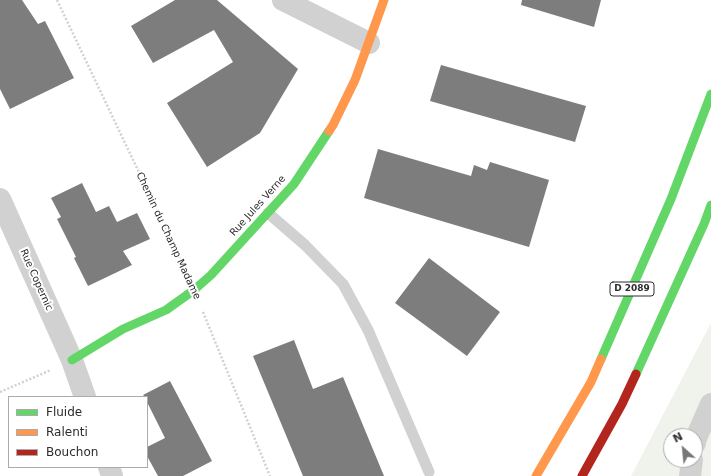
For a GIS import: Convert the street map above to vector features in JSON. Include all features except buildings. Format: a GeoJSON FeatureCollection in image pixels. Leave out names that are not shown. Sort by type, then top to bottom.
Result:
{"type":"FeatureCollection","features":[{"type":"Feature","properties":{"kind":"main road","name":"Rue Jules Verne"},"geometry":{"type":"LineString","coordinates":[[72,360],[123,329],[166,310],[194,290],[211,275],[294,184],[334,125],[355,80],[384,0]]}},
{"type":"Feature","properties":{"kind":"main road","name":"D 2089"},"geometry":{"type":"LineString","coordinates":[[536,476],[591,382],[671,199],[711,94]]}},
{"type":"Feature","properties":{"kind":"main road"},"geometry":{"type":"LineString","coordinates":[[582,476],[622,404],[704,224],[711,205]]}},
{"type":"Feature","properties":{"kind":"street"},"geometry":{"type":"LineString","coordinates":[[283,0],[369,43]]}},
{"type":"Feature","properties":{"kind":"street","name":"Rue Copernic"},"geometry":{"type":"LineString","coordinates":[[0,199],[72,360],[85,396]]}},
{"type":"Feature","properties":{"kind":"street"},"geometry":{"type":"LineString","coordinates":[[700,428],[711,404]]}},
{"type":"Feature","properties":{"kind":"lane"},"geometry":{"type":"LineString","coordinates":[[268,213],[305,245],[343,284],[368,330],[429,472]]}},
{"type":"Feature","properties":{"kind":"path","name":"Chemin du Champ Madame"},"geometry":{"type":"LineString","coordinates":[[58,0],[182,262],[270,476]]}},
{"type":"Feature","properties":{"kind":"path"},"geometry":{"type":"LineString","coordinates":[[0,392],[72,360]]}},
{"type":"Feature","properties":{"kind":"shaded area"},"geometry":{"type":"Polygon","coordinates":[[[711,323],[711,476],[631,476],[711,323]]]}},
{"type":"Feature","properties":{"kind":"traffic: fast"},"geometry":{"type":"LineString","coordinates":[[601,359],[671,199],[711,94]]}},
{"type":"Feature","properties":{"kind":"traffic: fast"},"geometry":{"type":"LineString","coordinates":[[72,360],[123,329],[166,310],[194,290],[211,275],[294,184],[329,131]]}},
{"type":"Feature","properties":{"kind":"traffic: fast"},"geometry":{"type":"LineString","coordinates":[[636,374],[704,224],[711,205]]}},
{"type":"Feature","properties":{"kind":"traffic: slow"},"geometry":{"type":"LineString","coordinates":[[329,131],[355,80],[384,0]]}},
{"type":"Feature","properties":{"kind":"traffic: slow"},"geometry":{"type":"LineString","coordinates":[[536,476],[591,382],[601,359]]}},
{"type":"Feature","properties":{"kind":"traffic: jam"},"geometry":{"type":"LineString","coordinates":[[582,476],[622,404],[636,374]]}}]}
